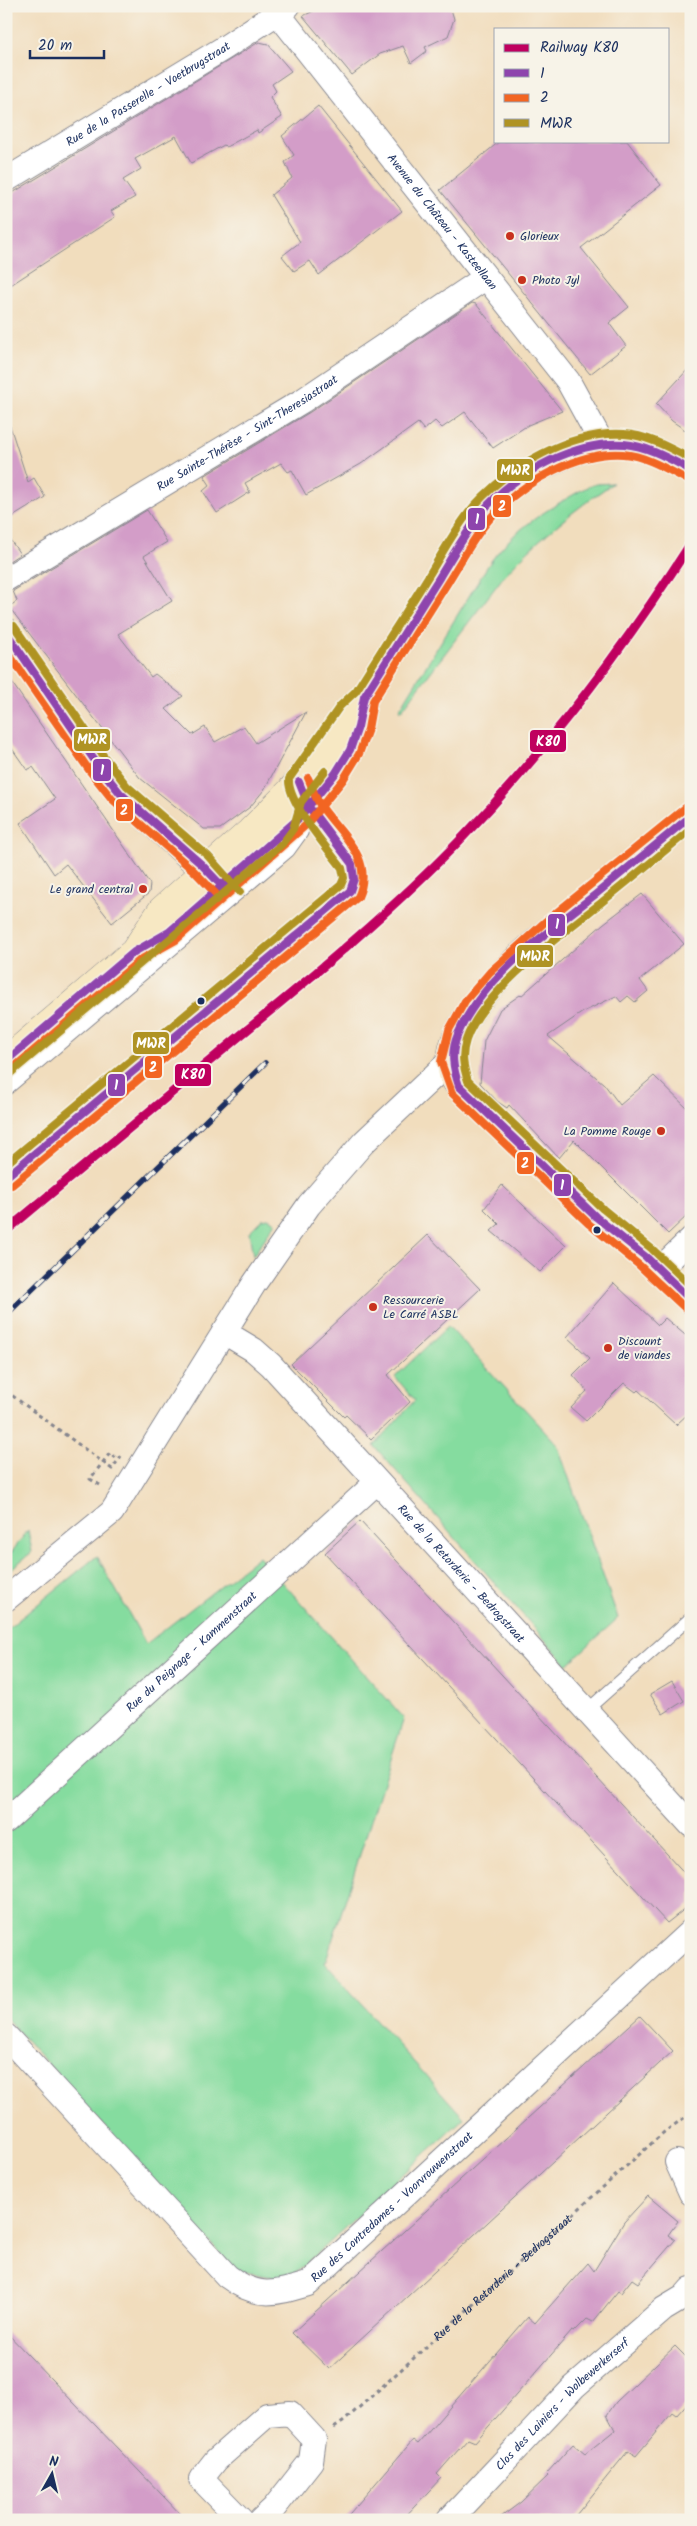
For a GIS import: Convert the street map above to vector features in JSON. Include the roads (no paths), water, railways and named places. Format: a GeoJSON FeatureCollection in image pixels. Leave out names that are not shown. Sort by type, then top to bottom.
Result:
{"type":"FeatureCollection","features":[{"type":"Feature","properties":{"kind":"main road"},"geometry":{"type":"LineString","coordinates":[[221,885],[273,811],[299,782],[348,712],[364,697],[460,544],[487,507],[511,486],[550,463],[581,450],[603,445],[623,444],[643,448],[691,470]]}},
{"type":"Feature","properties":{"kind":"main road"},"geometry":{"type":"LineString","coordinates":[[6,632],[109,781],[221,885]]}},
{"type":"Feature","properties":{"kind":"main road"},"geometry":{"type":"LineString","coordinates":[[6,1061],[134,952],[156,917],[221,885],[309,807],[350,750],[358,727],[364,697]]}},
{"type":"Feature","properties":{"kind":"main road"},"geometry":{"type":"LineString","coordinates":[[691,816],[509,967],[486,991],[469,1014],[456,1039],[451,1060],[454,1078],[459,1086],[596,1217],[660,1270],[691,1300]]}},
{"type":"Feature","properties":{"kind":"street","name":"Rue de la Passerelle - Voetbrugstraat"},"geometry":{"type":"LineString","coordinates":[[6,180],[224,48],[279,8]]}},
{"type":"Feature","properties":{"kind":"street","name":"Avenue du Château - Kasteellaan"},"geometry":{"type":"LineString","coordinates":[[279,8],[485,278],[568,381],[603,445]]}},
{"type":"Feature","properties":{"kind":"street","name":"Rue Sainte-Thérèse - Sint-Theresiastraat"},"geometry":{"type":"LineString","coordinates":[[6,580],[302,401],[485,278]]}},
{"type":"Feature","properties":{"kind":"street"},"geometry":{"type":"LineString","coordinates":[[6,1600],[112,1512],[277,1250],[321,1190],[364,1142],[451,1060]]}},
{"type":"Feature","properties":{"kind":"street"},"geometry":{"type":"LineString","coordinates":[[660,1270],[691,1239]]}},
{"type":"Feature","properties":{"kind":"street","name":"Rue de la Retorderie - Bedrogstraat"},"geometry":{"type":"LineString","coordinates":[[224,1332],[262,1356],[691,1825]]}},
{"type":"Feature","properties":{"kind":"street","name":"Rue du Peignage - Kammenstraat"},"geometry":{"type":"LineString","coordinates":[[6,1821],[377,1482]]}},
{"type":"Feature","properties":{"kind":"street","name":"Rue des Contredames - Voorvrouwenstraat"},"geometry":{"type":"LineString","coordinates":[[6,2036],[227,2276],[243,2288],[264,2293],[285,2291],[308,2284],[691,1931]]}},
{"type":"Feature","properties":{"kind":"street"},"geometry":{"type":"LineString","coordinates":[[676,2162],[691,2193]]}},
{"type":"Feature","properties":{"kind":"street","name":"Clos des Lainiers - Wolbewerkerserf"},"geometry":{"type":"LineString","coordinates":[[449,2520],[574,2387],[664,2309],[688,2296]]}},
{"type":"Feature","properties":{"kind":"street"},"geometry":{"type":"LineString","coordinates":[[241,2520],[201,2479],[216,2460],[267,2415],[290,2413],[314,2439],[311,2461],[274,2508],[261,2520]]}},
{"type":"Feature","properties":{"kind":"lane"},"geometry":{"type":"LineString","coordinates":[[6,1177],[350,891],[354,879],[352,864],[309,807],[299,782]]}},
{"type":"Feature","properties":{"kind":"lane"},"geometry":{"type":"LineString","coordinates":[[6,1090],[221,885]]}},
{"type":"Feature","properties":{"kind":"lane"},"geometry":{"type":"LineString","coordinates":[[587,1710],[688,1620]]}},
{"type":"Feature","properties":{"kind":"railway"},"geometry":{"type":"LineString","coordinates":[[6,1315],[265,1063]]}},
{"type":"Feature","properties":{"kind":"rail line","name":"K80"},"geometry":{"type":"LineString","coordinates":[[6,1231],[324,966],[381,916],[463,837],[495,803],[584,696],[639,621],[691,543]]}},
{"type":"Feature","properties":{"kind":"place","name":"Glorieux"},"geometry":{"type":"Point","coordinates":[510,236]}},
{"type":"Feature","properties":{"kind":"place","name":"Photo Jyl"},"geometry":{"type":"Point","coordinates":[522,280]}},
{"type":"Feature","properties":{"kind":"place","name":"Le grand central"},"geometry":{"type":"Point","coordinates":[143,889]}},
{"type":"Feature","properties":{"kind":"place","name":"La Pomme Rouge"},"geometry":{"type":"Point","coordinates":[661,1131]}},
{"type":"Feature","properties":{"kind":"place","name":"Ressourcerie Le Carré ASBL"},"geometry":{"type":"Point","coordinates":[373,1307]}},
{"type":"Feature","properties":{"kind":"place","name":"Discount de viandes"},"geometry":{"type":"Point","coordinates":[608,1348]}}]}
